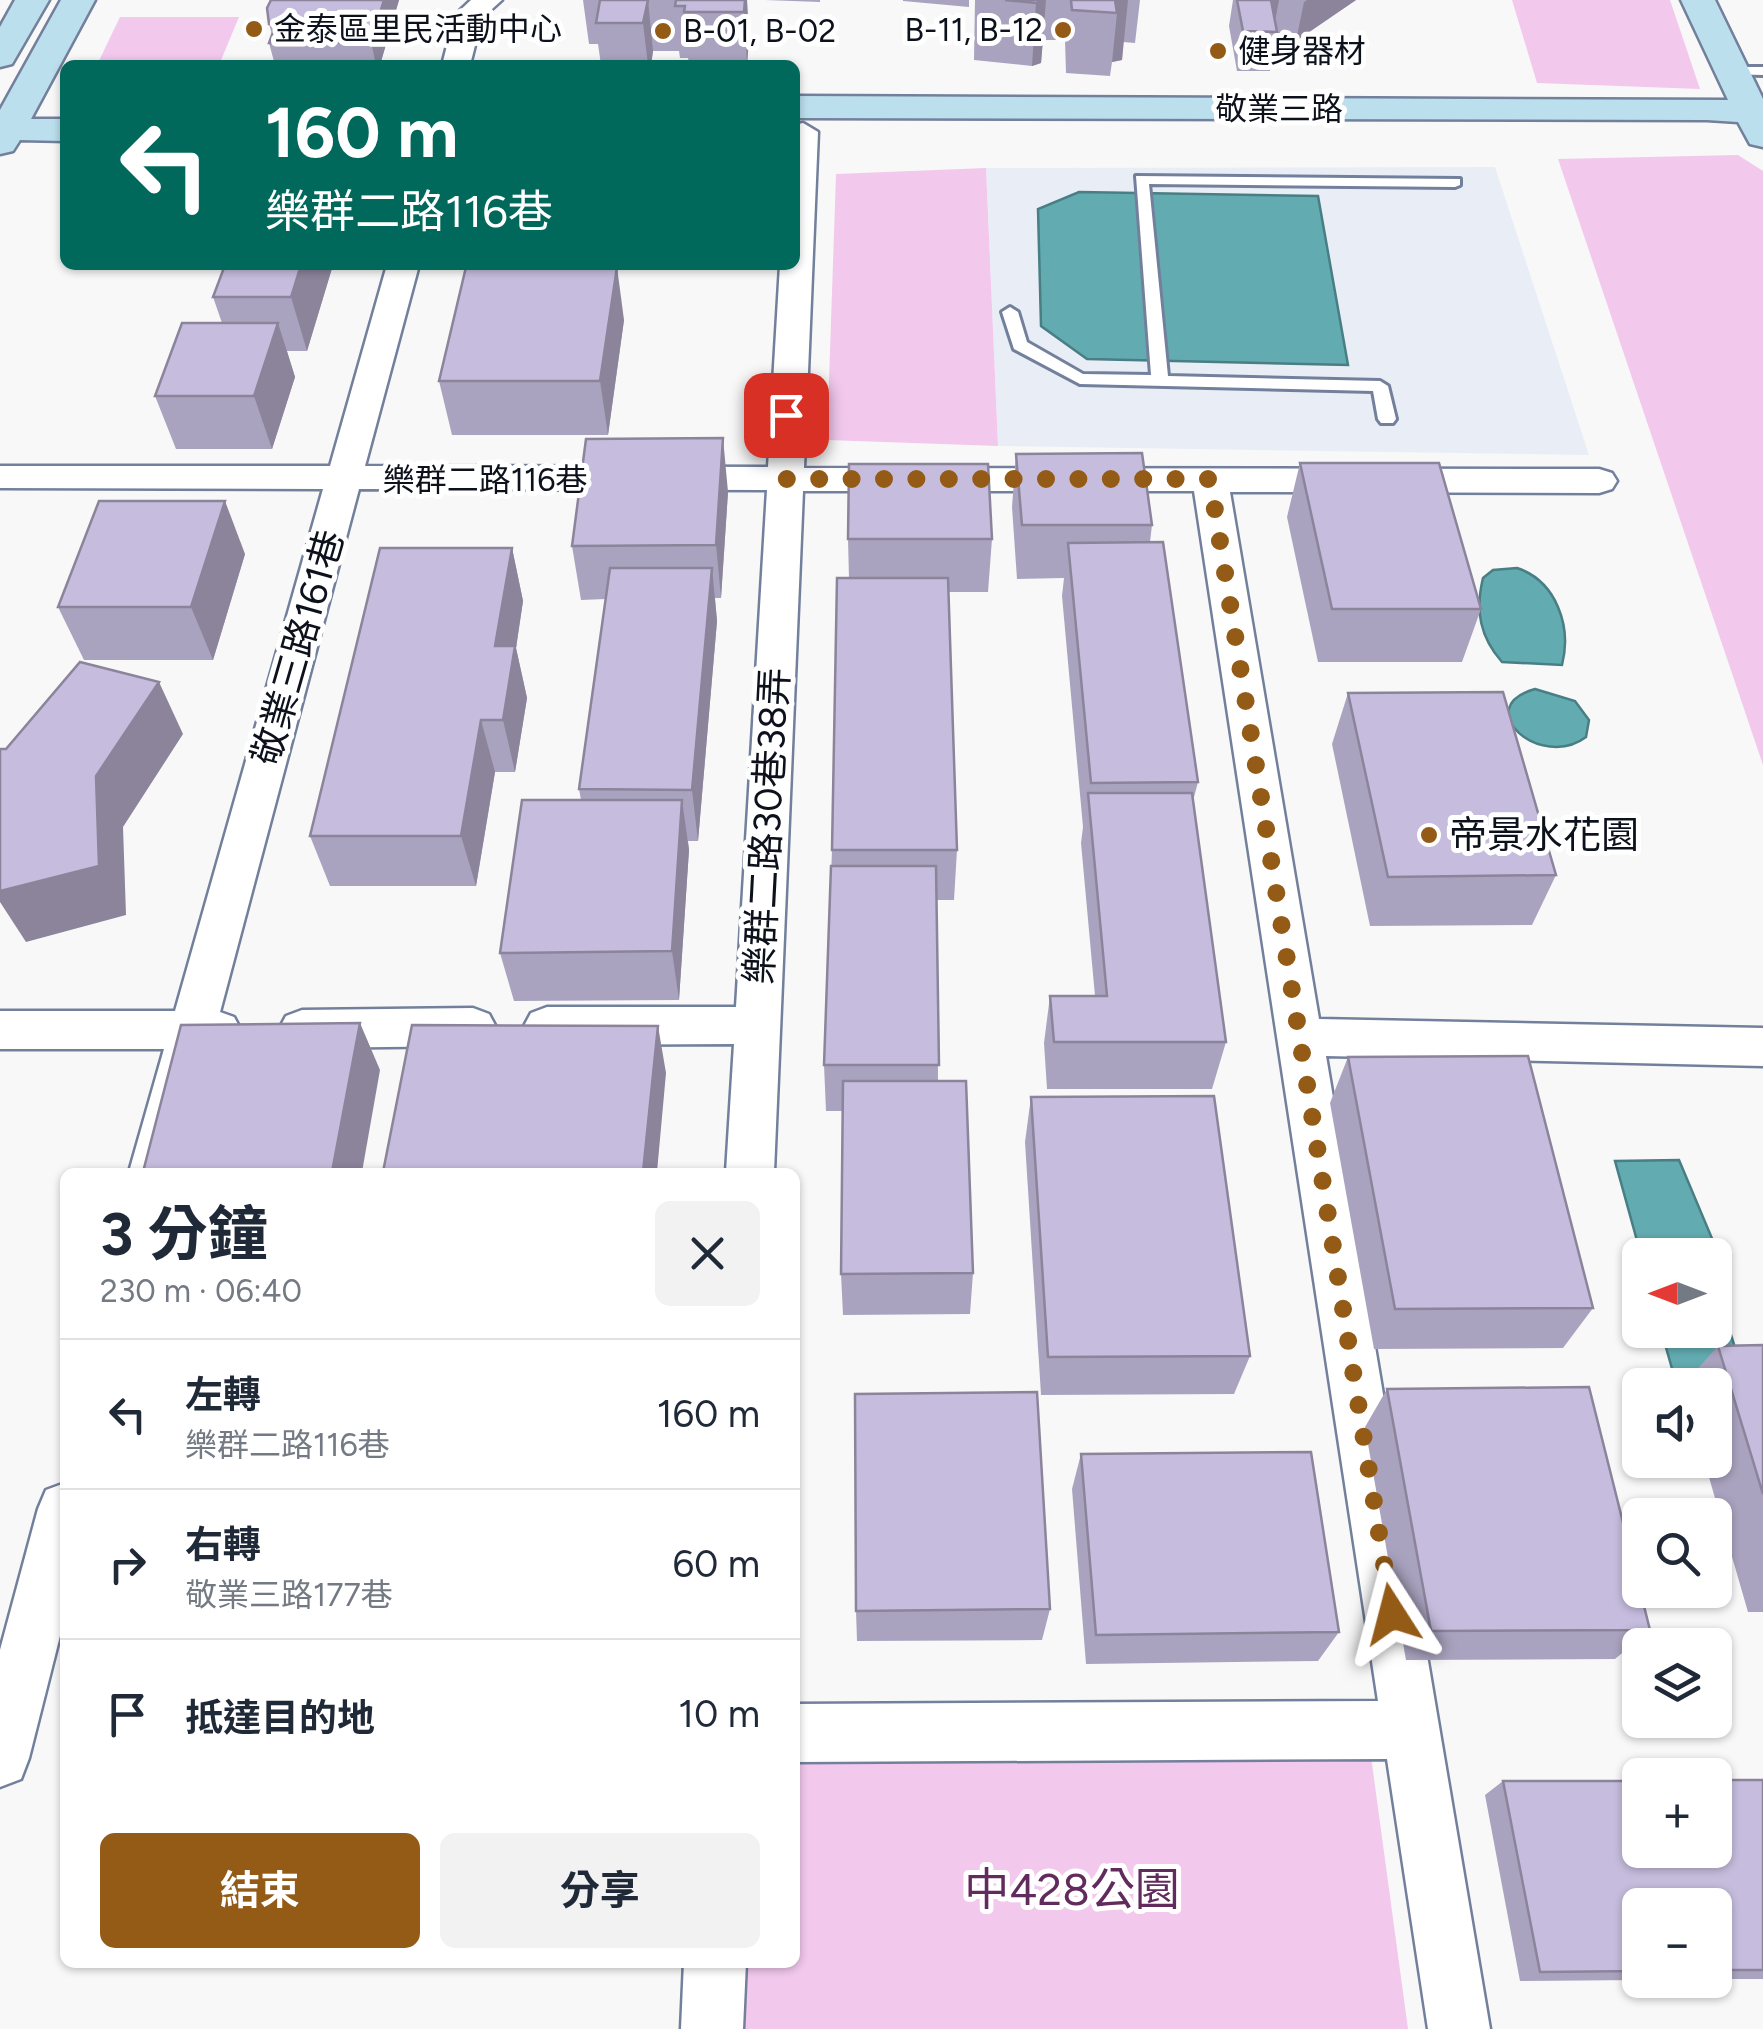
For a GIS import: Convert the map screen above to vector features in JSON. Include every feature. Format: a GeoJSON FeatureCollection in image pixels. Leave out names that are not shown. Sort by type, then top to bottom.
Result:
{"type":"FeatureCollection","features":[{"type":"Feature","properties":{"kind":"street"},"geometry":{"type":"LineString","coordinates":[[0,57],[32,0]]}},
{"type":"Feature","properties":{"kind":"street"},"geometry":{"type":"LineString","coordinates":[[6,120],[78,0]]}},
{"type":"Feature","properties":{"kind":"street"},"geometry":{"type":"LineString","coordinates":[[457,60],[469,15],[488,0]]}},
{"type":"Feature","properties":{"kind":"street"},"geometry":{"type":"LineString","coordinates":[[1698,0],[1747,72],[1760,125]]}},
{"type":"Feature","properties":{"kind":"street"},"geometry":{"type":"LineString","coordinates":[[6,120],[60,103]]}},
{"type":"Feature","properties":{"kind":"street"},"geometry":{"type":"LineString","coordinates":[[6,120],[60,129]]}},
{"type":"Feature","properties":{"kind":"street","name":"敬業三路"},"geometry":{"type":"LineString","coordinates":[[800,124],[1760,125]]}},
{"type":"Feature","properties":{"kind":"street","name":"敬業三路161巷"},"geometry":{"type":"LineString","coordinates":[[154,1168],[402,270]]}},
{"type":"Feature","properties":{"kind":"street","name":"樂群二路30巷38弄"},"geometry":{"type":"LineString","coordinates":[[750,1168],[793,270]]}},
{"type":"Feature","properties":{"kind":"street","name":"樂群二路116巷"},"geometry":{"type":"LineString","coordinates":[[0,477],[1599,481]]}},
{"type":"Feature","properties":{"kind":"street"},"geometry":{"type":"LineString","coordinates":[[1210,479],[1459,2029]]}},
{"type":"Feature","properties":{"kind":"street"},"geometry":{"type":"LineString","coordinates":[[0,1030],[756,1025]]}},
{"type":"Feature","properties":{"kind":"street"},"geometry":{"type":"LineString","coordinates":[[1300,1037],[1763,1048]]}},
{"type":"Feature","properties":{"kind":"street"},"geometry":{"type":"LineString","coordinates":[[0,1758],[60,1528]]}},
{"type":"Feature","properties":{"kind":"street"},"geometry":{"type":"LineString","coordinates":[[800,1733],[1410,1730]]}},
{"type":"Feature","properties":{"kind":"street"},"geometry":{"type":"LineString","coordinates":[[712,2029],[716,1968]]}},
{"type":"Feature","properties":{"kind":"lane"},"geometry":{"type":"LineString","coordinates":[[1160,382],[1142,179],[1455,182]]}},
{"type":"Feature","properties":{"kind":"lane"},"geometry":{"type":"LineString","coordinates":[[1010,312],[1020,345],[1080,379],[1380,386],[1388,419]]}},
{"type":"Feature","properties":{"kind":"shaded area"},"geometry":{"type":"Polygon","coordinates":[[[1495,167],[1589,455],[998,446],[986,168],[1495,167]]]}},
{"type":"Feature","properties":{"kind":"green space"},"geometry":{"type":"Polygon","coordinates":[[[1512,0],[1670,0],[1700,89],[1537,83],[1512,0]]]}},
{"type":"Feature","properties":{"kind":"green space"},"geometry":{"type":"Polygon","coordinates":[[[120,17],[239,17],[221,60],[99,60],[120,17]]]}},
{"type":"Feature","properties":{"kind":"green space"},"geometry":{"type":"Polygon","coordinates":[[[1738,155],[1763,171],[1763,765],[1558,159],[1738,155]]]}},
{"type":"Feature","properties":{"kind":"green space"},"geometry":{"type":"Polygon","coordinates":[[[986,168],[998,446],[827,440],[836,174],[986,168]]]}},
{"type":"Feature","properties":{"kind":"green space","name":"中428公園"},"geometry":{"type":"Polygon","coordinates":[[[1370,1749],[1408,2029],[736,2029],[739,1968],[800,1968],[800,1752],[1370,1749]]]}},
{"type":"Feature","properties":{"kind":"water"},"geometry":{"type":"Polygon","coordinates":[[[1079,192],[1318,196],[1348,365],[1087,359],[1041,326],[1038,209],[1079,192]]]}},
{"type":"Feature","properties":{"kind":"water"},"geometry":{"type":"Polygon","coordinates":[[[1517,568],[1542,583],[1558,607],[1565,635],[1562,665],[1502,662],[1484,633],[1480,612],[1483,578],[1493,570],[1517,568]]]}},
{"type":"Feature","properties":{"kind":"water"},"geometry":{"type":"Polygon","coordinates":[[[1535,689],[1575,701],[1589,720],[1586,737],[1550,747],[1519,733],[1510,722],[1509,709],[1516,698],[1535,689]]]}},
{"type":"Feature","properties":{"kind":"water"},"geometry":{"type":"Polygon","coordinates":[[[1679,1160],[1712,1238],[1636,1238],[1615,1161],[1679,1160]]]}},
{"type":"Feature","properties":{"kind":"water"},"geometry":{"type":"Polygon","coordinates":[[[1732,1338],[1742,1370],[1732,1368],[1672,1368],[1666,1348],[1732,1348],[1732,1338]]]}},
{"type":"Feature","properties":{"kind":"building"},"geometry":{"type":"Polygon","coordinates":[[[271,0],[384,0],[371,42],[269,43],[276,24],[269,24],[267,8],[271,0]]]}},
{"type":"Feature","properties":{"kind":"building"},"geometry":{"type":"Polygon","coordinates":[[[600,0],[648,0],[643,23],[596,23],[600,0]]]}},
{"type":"Feature","properties":{"kind":"building"},"geometry":{"type":"Polygon","coordinates":[[[676,0],[745,0],[744,12],[684,12],[685,6],[675,6],[676,0]]]}},
{"type":"Feature","properties":{"kind":"building"},"geometry":{"type":"Polygon","coordinates":[[[1071,0],[1115,0],[1117,13],[1072,10],[1071,0]]]}},
{"type":"Feature","properties":{"kind":"building"},"geometry":{"type":"Polygon","coordinates":[[[1237,0],[1271,0],[1277,32],[1243,31],[1237,0]]]}},
{"type":"Feature","properties":{"kind":"building"},"geometry":{"type":"Polygon","coordinates":[[[223,270],[299,270],[291,297],[213,297],[223,270]]]}},
{"type":"Feature","properties":{"kind":"building"},"geometry":{"type":"Polygon","coordinates":[[[465,270],[617,270],[600,381],[439,381],[465,270]]]}},
{"type":"Feature","properties":{"kind":"building"},"geometry":{"type":"Polygon","coordinates":[[[182,323],[278,323],[254,396],[155,396],[182,323]]]}},
{"type":"Feature","properties":{"kind":"building"},"geometry":{"type":"Polygon","coordinates":[[[723,438],[716,545],[572,546],[586,439],[723,438]]]}},
{"type":"Feature","properties":{"kind":"building"},"geometry":{"type":"Polygon","coordinates":[[[1142,453],[1152,525],[1022,525],[1016,454],[1142,453]]]}},
{"type":"Feature","properties":{"kind":"building"},"geometry":{"type":"Polygon","coordinates":[[[1300,463],[1439,463],[1481,609],[1332,609],[1300,463]]]}},
{"type":"Feature","properties":{"kind":"building"},"geometry":{"type":"Polygon","coordinates":[[[849,464],[988,464],[992,539],[848,539],[849,464]]]}},
{"type":"Feature","properties":{"kind":"building"},"geometry":{"type":"Polygon","coordinates":[[[99,501],[225,501],[191,607],[58,607],[99,501]]]}},
{"type":"Feature","properties":{"kind":"building"},"geometry":{"type":"Polygon","coordinates":[[[1163,542],[1198,782],[1091,783],[1068,543],[1163,542]]]}},
{"type":"Feature","properties":{"kind":"building"},"geometry":{"type":"Polygon","coordinates":[[[380,548],[512,548],[495,646],[515,646],[503,720],[481,720],[461,836],[310,836],[380,548]]]}},
{"type":"Feature","properties":{"kind":"building"},"geometry":{"type":"Polygon","coordinates":[[[610,568],[712,568],[692,790],[579,789],[610,568]]]}},
{"type":"Feature","properties":{"kind":"building"},"geometry":{"type":"Polygon","coordinates":[[[837,578],[948,578],[957,850],[832,850],[837,578]]]}},
{"type":"Feature","properties":{"kind":"building"},"geometry":{"type":"Polygon","coordinates":[[[80,662],[159,682],[96,776],[99,866],[0,891],[0,749],[6,749],[80,662]]]}},
{"type":"Feature","properties":{"kind":"building"},"geometry":{"type":"Polygon","coordinates":[[[1503,692],[1556,875],[1388,877],[1348,693],[1503,692]]]}},
{"type":"Feature","properties":{"kind":"building"},"geometry":{"type":"Polygon","coordinates":[[[1088,793],[1192,793],[1226,1042],[1054,1042],[1050,996],[1107,996],[1088,793]]]}},
{"type":"Feature","properties":{"kind":"building"},"geometry":{"type":"Polygon","coordinates":[[[522,800],[682,800],[672,951],[500,953],[522,800]]]}},
{"type":"Feature","properties":{"kind":"building"},"geometry":{"type":"Polygon","coordinates":[[[831,866],[936,866],[939,1065],[824,1065],[831,866]]]}},
{"type":"Feature","properties":{"kind":"building"},"geometry":{"type":"Polygon","coordinates":[[[360,1023],[333,1168],[144,1168],[181,1025],[360,1023]]]}},
{"type":"Feature","properties":{"kind":"building"},"geometry":{"type":"Polygon","coordinates":[[[412,1025],[658,1026],[643,1168],[384,1168],[412,1025]]]}},
{"type":"Feature","properties":{"kind":"building"},"geometry":{"type":"Polygon","coordinates":[[[1528,1056],[1593,1308],[1395,1309],[1348,1057],[1528,1056]]]}},
{"type":"Feature","properties":{"kind":"building"},"geometry":{"type":"Polygon","coordinates":[[[843,1081],[966,1081],[973,1273],[841,1274],[843,1081]]]}},
{"type":"Feature","properties":{"kind":"building"},"geometry":{"type":"Polygon","coordinates":[[[1214,1096],[1250,1356],[1048,1357],[1031,1097],[1214,1096]]]}},
{"type":"Feature","properties":{"kind":"building"},"geometry":{"type":"Polygon","coordinates":[[[1763,1345],[1763,1494],[1732,1392],[1732,1368],[1725,1368],[1719,1348],[1763,1345]]]}},
{"type":"Feature","properties":{"kind":"building"},"geometry":{"type":"Polygon","coordinates":[[[1589,1387],[1622,1518],[1622,1608],[1644,1608],[1649,1628],[1431,1631],[1387,1389],[1589,1387]]]}},
{"type":"Feature","properties":{"kind":"building"},"geometry":{"type":"Polygon","coordinates":[[[1037,1392],[1050,1609],[856,1611],[855,1394],[1037,1392]]]}},
{"type":"Feature","properties":{"kind":"building"},"geometry":{"type":"Polygon","coordinates":[[[1311,1452],[1339,1632],[1096,1635],[1081,1454],[1311,1452]]]}},
{"type":"Feature","properties":{"kind":"building"},"geometry":{"type":"Polygon","coordinates":[[[1732,1780],[1763,1780],[1763,1970],[1732,1970],[1732,1888],[1622,1888],[1622,1971],[1540,1972],[1503,1781],[1622,1781],[1622,1868],[1732,1868],[1732,1780]]]}},
{"type":"Feature","properties":{"kind":"place","name":"金泰區里民活動中心"},"geometry":{"type":"Point","coordinates":[254,29]}},
{"type":"Feature","properties":{"kind":"place","name":"B-11, B-12"},"geometry":{"type":"Point","coordinates":[1063,30]}},
{"type":"Feature","properties":{"kind":"place","name":"B-01, B-02"},"geometry":{"type":"Point","coordinates":[663,31]}},
{"type":"Feature","properties":{"kind":"place","name":"健身器材"},"geometry":{"type":"Point","coordinates":[1218,51]}},
{"type":"Feature","properties":{"kind":"place","name":"帝景水花園"},"geometry":{"type":"Point","coordinates":[1429,835]}},
{"type":"Feature","properties":{"kind":"route"},"geometry":{"type":"LineString","coordinates":[[786,415],[786,479],[1210,479],[1392,1614]]}}]}
